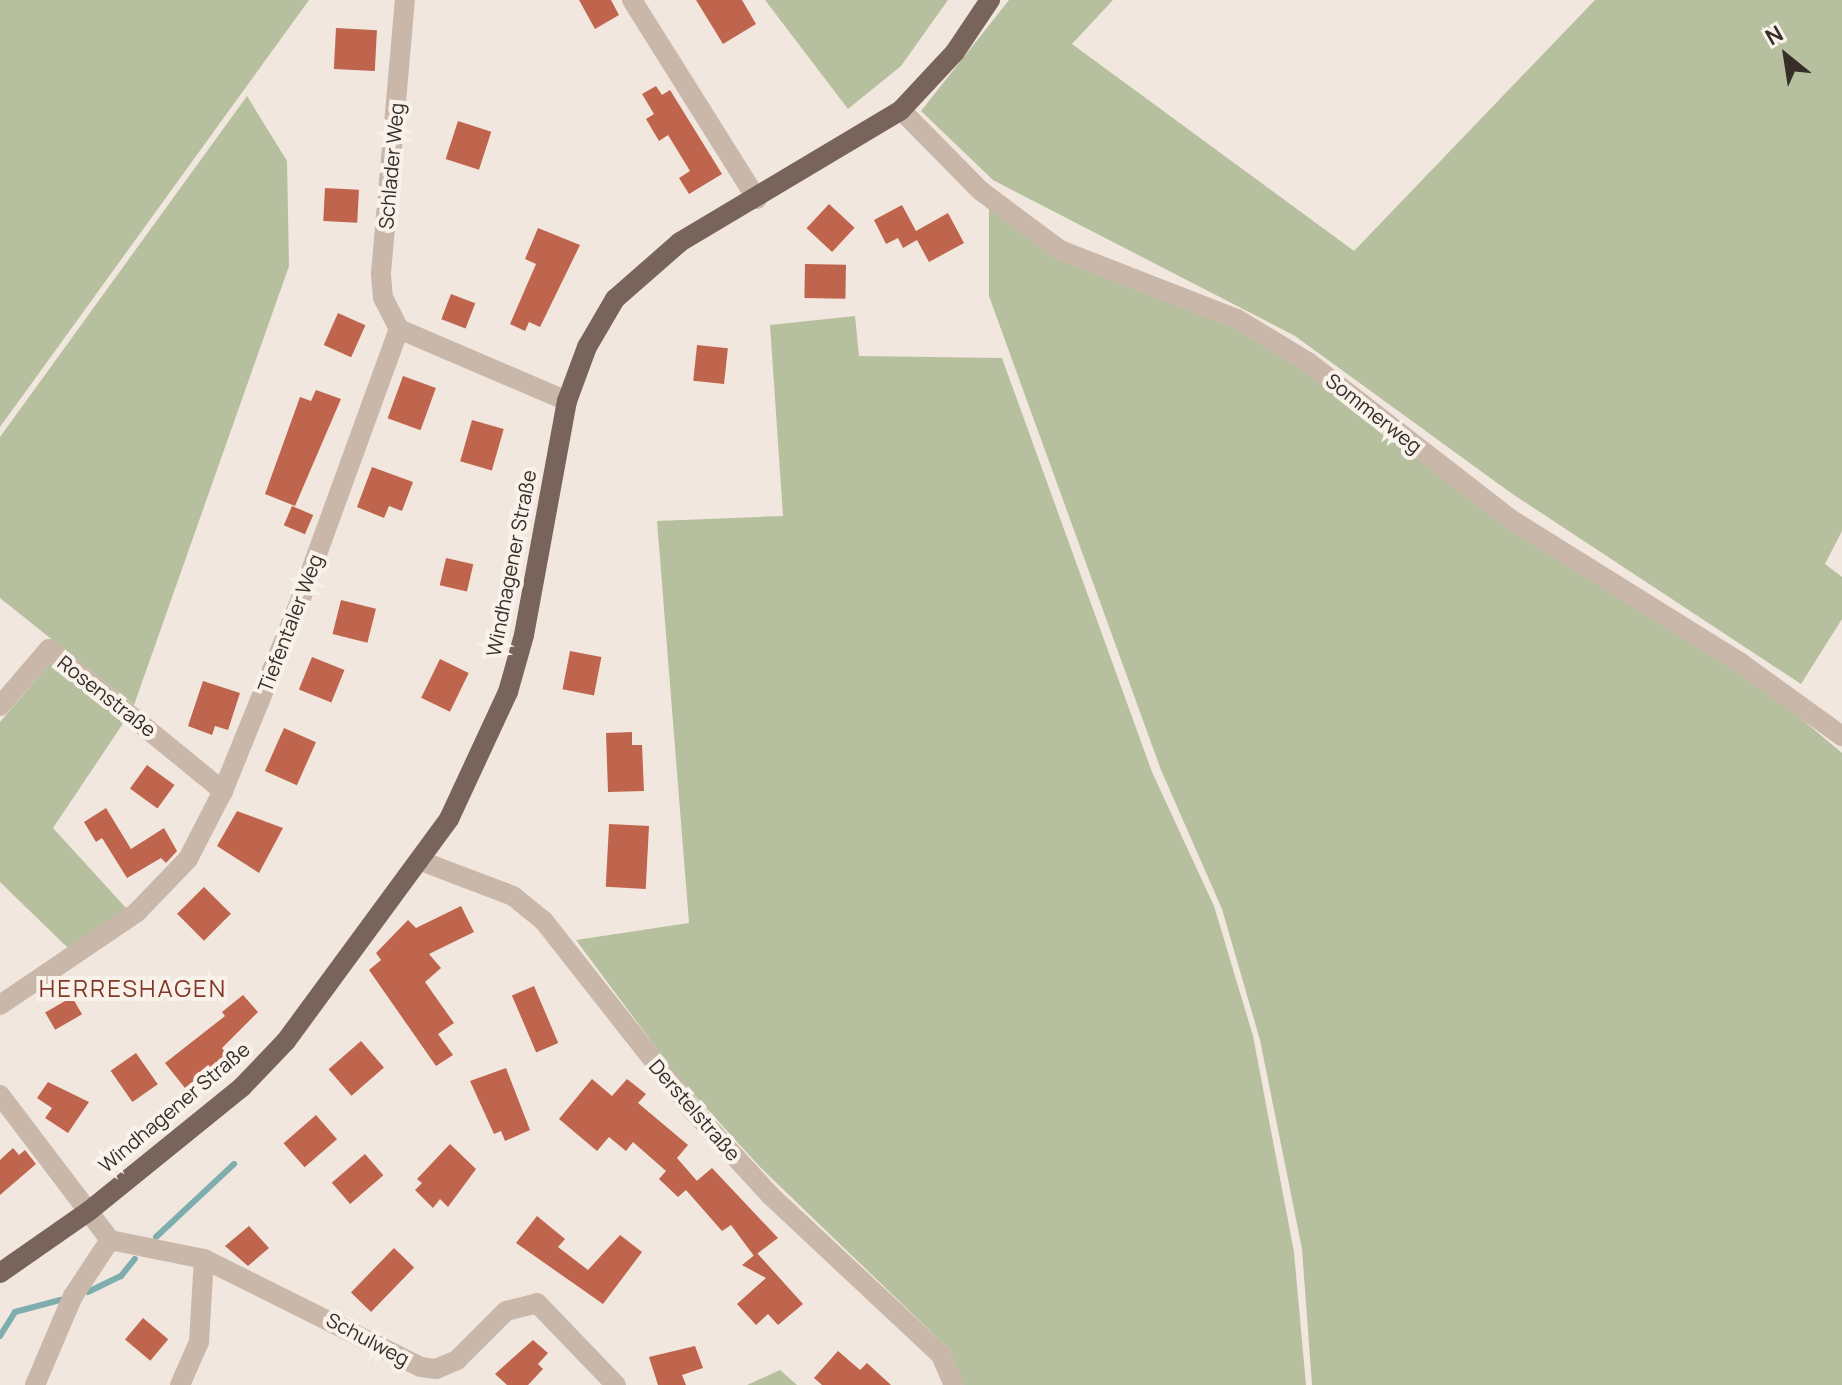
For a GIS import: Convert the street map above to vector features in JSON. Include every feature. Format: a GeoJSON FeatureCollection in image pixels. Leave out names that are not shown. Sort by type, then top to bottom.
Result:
{"type":"FeatureCollection","features":[{"type":"Feature","properties":{"kind":"main road","name":"Windhagener Straße"},"geometry":{"type":"LineString","coordinates":[[0,1273],[89,1211],[242,1087],[286,1041],[421,861],[471,778],[508,692],[524,635],[567,401],[587,347],[615,299],[680,242],[757,199],[901,110],[955,52],[990,0]]}},
{"type":"Feature","properties":{"kind":"street","name":"Schlader Weg"},"geometry":{"type":"LineString","coordinates":[[399,329],[383,298],[381,273],[405,0]]}},
{"type":"Feature","properties":{"kind":"street"},"geometry":{"type":"LineString","coordinates":[[632,0],[757,199]]}},
{"type":"Feature","properties":{"kind":"street","name":"Sommerweg"},"geometry":{"type":"LineString","coordinates":[[901,110],[981,191],[1060,250],[1237,319],[1308,362],[1512,520],[1741,663],[1842,736]]}},
{"type":"Feature","properties":{"kind":"street"},"geometry":{"type":"LineString","coordinates":[[399,329],[567,401]]}},
{"type":"Feature","properties":{"kind":"street","name":"Tiefentaler Weg"},"geometry":{"type":"LineString","coordinates":[[0,1005],[136,913],[165,887],[188,859],[223,791],[297,609],[399,329]]}},
{"type":"Feature","properties":{"kind":"street","name":"Rosenstraße"},"geometry":{"type":"LineString","coordinates":[[0,706],[49,649],[223,791]]}},
{"type":"Feature","properties":{"kind":"street","name":"Derstelstraße"},"geometry":{"type":"LineString","coordinates":[[421,861],[513,896],[543,920],[694,1112],[770,1195],[941,1355],[954,1385]]}},
{"type":"Feature","properties":{"kind":"street"},"geometry":{"type":"LineString","coordinates":[[0,1095],[110,1240],[73,1296],[35,1385]]}},
{"type":"Feature","properties":{"kind":"street","name":"Schulweg"},"geometry":{"type":"LineString","coordinates":[[110,1240],[204,1259],[421,1367],[436,1369],[457,1360],[506,1311],[537,1303],[616,1385]]}},
{"type":"Feature","properties":{"kind":"street"},"geometry":{"type":"LineString","coordinates":[[180,1385],[199,1342],[204,1259]]}},
{"type":"Feature","properties":{"kind":"green space"},"geometry":{"type":"Polygon","coordinates":[[[0,0],[309,0],[0,427],[0,0]]]}},
{"type":"Feature","properties":{"kind":"green space"},"geometry":{"type":"Polygon","coordinates":[[[765,0],[948,0],[901,66],[848,109],[765,0]]]}},
{"type":"Feature","properties":{"kind":"green space"},"geometry":{"type":"Polygon","coordinates":[[[1009,0],[1113,0],[1072,44],[1354,251],[1595,0],[1842,0],[1842,531],[1825,564],[1842,577],[1842,619],[1801,684],[1511,493],[1295,336],[993,180],[921,111],[1009,0]]]}},
{"type":"Feature","properties":{"kind":"green space"},"geometry":{"type":"Polygon","coordinates":[[[247,96],[287,161],[289,266],[134,705],[0,598],[0,437],[247,96]]]}},
{"type":"Feature","properties":{"kind":"green space"},"geometry":{"type":"Polygon","coordinates":[[[989,203],[1268,343],[1737,665],[1842,753],[1842,1385],[1312,1385],[1302,1249],[1260,1040],[1222,909],[1161,770],[989,296],[989,203]]]}},
{"type":"Feature","properties":{"kind":"green space"},"geometry":{"type":"Polygon","coordinates":[[[855,316],[859,356],[1002,358],[1152,772],[1214,906],[1253,1036],[1294,1252],[1306,1385],[962,1385],[950,1350],[760,1167],[677,1076],[576,940],[689,923],[657,521],[783,516],[770,325],[855,316]]]}},
{"type":"Feature","properties":{"kind":"green space"},"geometry":{"type":"Polygon","coordinates":[[[50,663],[126,719],[53,828],[126,908],[69,949],[0,882],[0,722],[50,663]]]}},
{"type":"Feature","properties":{"kind":"green space"},"geometry":{"type":"Polygon","coordinates":[[[780,1370],[797,1385],[747,1385],[780,1370]]]}},
{"type":"Feature","properties":{"kind":"building"},"geometry":{"type":"Polygon","coordinates":[[[579,0],[611,0],[619,15],[595,29],[579,0]]]}},
{"type":"Feature","properties":{"kind":"building"},"geometry":{"type":"Polygon","coordinates":[[[696,0],[742,0],[756,24],[723,44],[696,0]]]}},
{"type":"Feature","properties":{"kind":"building"},"geometry":{"type":"Polygon","coordinates":[[[336,28],[377,30],[375,71],[334,69],[336,28]]]}},
{"type":"Feature","properties":{"kind":"building"},"geometry":{"type":"Polygon","coordinates":[[[656,86],[662,95],[670,90],[722,174],[689,194],[679,178],[690,171],[668,135],[659,141],[646,119],[654,114],[642,94],[656,86]]]}},
{"type":"Feature","properties":{"kind":"building"},"geometry":{"type":"Polygon","coordinates":[[[458,121],[491,132],[479,170],[446,159],[458,121]]]}},
{"type":"Feature","properties":{"kind":"building"},"geometry":{"type":"Polygon","coordinates":[[[325,188],[359,190],[357,223],[323,221],[325,188]]]}},
{"type":"Feature","properties":{"kind":"building"},"geometry":{"type":"Polygon","coordinates":[[[829,204],[855,228],[832,252],[806,228],[829,204]]]}},
{"type":"Feature","properties":{"kind":"building"},"geometry":{"type":"Polygon","coordinates":[[[902,205],[916,231],[948,213],[964,243],[929,262],[917,240],[903,248],[898,238],[886,244],[874,220],[902,205]]]}},
{"type":"Feature","properties":{"kind":"building"},"geometry":{"type":"Polygon","coordinates":[[[538,228],[580,245],[540,327],[529,322],[525,331],[510,324],[536,264],[525,259],[538,228]]]}},
{"type":"Feature","properties":{"kind":"building"},"geometry":{"type":"Polygon","coordinates":[[[805,264],[846,265],[845,299],[804,298],[805,264]]]}},
{"type":"Feature","properties":{"kind":"building"},"geometry":{"type":"Polygon","coordinates":[[[451,294],[475,303],[466,329],[441,319],[451,294]]]}},
{"type":"Feature","properties":{"kind":"building"},"geometry":{"type":"Polygon","coordinates":[[[338,313],[365,325],[351,357],[324,345],[338,313]]]}},
{"type":"Feature","properties":{"kind":"building"},"geometry":{"type":"Polygon","coordinates":[[[697,345],[728,348],[724,384],[693,381],[697,345]]]}},
{"type":"Feature","properties":{"kind":"building"},"geometry":{"type":"Polygon","coordinates":[[[403,376],[436,388],[420,430],[388,418],[403,376]]]}},
{"type":"Feature","properties":{"kind":"building"},"geometry":{"type":"Polygon","coordinates":[[[316,390],[341,399],[295,506],[265,494],[300,397],[311,401],[316,390]]]}},
{"type":"Feature","properties":{"kind":"building"},"geometry":{"type":"Polygon","coordinates":[[[472,420],[504,429],[492,470],[460,461],[472,420]]]}},
{"type":"Feature","properties":{"kind":"building"},"geometry":{"type":"Polygon","coordinates":[[[372,467],[413,482],[402,511],[389,506],[384,518],[357,507],[372,467]]]}},
{"type":"Feature","properties":{"kind":"building"},"geometry":{"type":"Polygon","coordinates":[[[292,506],[313,515],[305,534],[284,525],[292,506]]]}},
{"type":"Feature","properties":{"kind":"building"},"geometry":{"type":"Polygon","coordinates":[[[446,558],[473,564],[467,592],[440,585],[446,558]]]}},
{"type":"Feature","properties":{"kind":"building"},"geometry":{"type":"Polygon","coordinates":[[[341,600],[376,609],[367,643],[333,634],[341,600]]]}},
{"type":"Feature","properties":{"kind":"building"},"geometry":{"type":"Polygon","coordinates":[[[570,651],[601,657],[594,695],[563,689],[570,651]]]}},
{"type":"Feature","properties":{"kind":"building"},"geometry":{"type":"Polygon","coordinates":[[[312,657],[344,670],[331,703],[299,689],[312,657]]]}},
{"type":"Feature","properties":{"kind":"building"},"geometry":{"type":"Polygon","coordinates":[[[440,659],[469,673],[450,712],[421,698],[440,659]]]}},
{"type":"Feature","properties":{"kind":"building"},"geometry":{"type":"Polygon","coordinates":[[[203,681],[240,693],[228,730],[215,726],[212,735],[188,726],[203,681]]]}},
{"type":"Feature","properties":{"kind":"building"},"geometry":{"type":"Polygon","coordinates":[[[284,728],[316,742],[297,785],[265,771],[284,728]]]}},
{"type":"Feature","properties":{"kind":"building"},"geometry":{"type":"Polygon","coordinates":[[[632,732],[632,745],[642,745],[644,791],[608,792],[606,733],[632,732]]]}},
{"type":"Feature","properties":{"kind":"building"},"geometry":{"type":"Polygon","coordinates":[[[147,765],[175,785],[157,808],[130,788],[147,765]]]}},
{"type":"Feature","properties":{"kind":"building"},"geometry":{"type":"Polygon","coordinates":[[[106,808],[131,849],[164,828],[177,851],[166,863],[161,858],[127,878],[102,838],[96,842],[84,822],[106,808]]]}},
{"type":"Feature","properties":{"kind":"building"},"geometry":{"type":"Polygon","coordinates":[[[237,811],[283,828],[259,873],[217,846],[237,811]]]}},
{"type":"Feature","properties":{"kind":"building"},"geometry":{"type":"Polygon","coordinates":[[[609,824],[649,826],[646,889],[606,887],[609,824]]]}},
{"type":"Feature","properties":{"kind":"building"},"geometry":{"type":"Polygon","coordinates":[[[204,887],[231,914],[204,941],[177,914],[204,887]]]}},
{"type":"Feature","properties":{"kind":"building"},"geometry":{"type":"Polygon","coordinates":[[[461,906],[474,932],[429,954],[441,968],[425,982],[454,1023],[438,1034],[453,1055],[436,1066],[369,970],[381,960],[376,953],[408,920],[416,928],[461,906]]]}},
{"type":"Feature","properties":{"kind":"building"},"geometry":{"type":"Polygon","coordinates":[[[534,986],[558,1043],[536,1052],[512,995],[534,986]]]}},
{"type":"Feature","properties":{"kind":"building"},"geometry":{"type":"Polygon","coordinates":[[[243,995],[258,1012],[222,1048],[227,1055],[185,1088],[165,1063],[225,1016],[222,1012],[243,995]]]}},
{"type":"Feature","properties":{"kind":"building"},"geometry":{"type":"Polygon","coordinates":[[[72,997],[82,1014],[55,1030],[45,1012],[72,997]]]}},
{"type":"Feature","properties":{"kind":"building"},"geometry":{"type":"Polygon","coordinates":[[[361,1041],[384,1067],[352,1096],[329,1069],[361,1041]]]}},
{"type":"Feature","properties":{"kind":"building"},"geometry":{"type":"Polygon","coordinates":[[[136,1053],[158,1084],[132,1102],[111,1071],[136,1053]]]}},
{"type":"Feature","properties":{"kind":"building"},"geometry":{"type":"Polygon","coordinates":[[[506,1068],[530,1130],[505,1141],[501,1131],[494,1134],[470,1081],[506,1068]]]}},
{"type":"Feature","properties":{"kind":"building"},"geometry":{"type":"Polygon","coordinates":[[[592,1079],[612,1096],[627,1079],[646,1094],[638,1103],[688,1145],[677,1158],[697,1181],[712,1168],[778,1238],[754,1256],[731,1225],[722,1231],[686,1190],[678,1197],[659,1179],[666,1171],[633,1142],[626,1151],[609,1137],[597,1151],[559,1119],[592,1079]]]}},
{"type":"Feature","properties":{"kind":"building"},"geometry":{"type":"Polygon","coordinates":[[[48,1082],[89,1102],[68,1133],[45,1118],[52,1108],[37,1098],[48,1082]]]}},
{"type":"Feature","properties":{"kind":"building"},"geometry":{"type":"Polygon","coordinates":[[[316,1115],[337,1139],[305,1167],[284,1143],[316,1115]]]}},
{"type":"Feature","properties":{"kind":"building"},"geometry":{"type":"Polygon","coordinates":[[[450,1144],[476,1169],[448,1207],[440,1199],[433,1208],[415,1190],[422,1183],[417,1179],[450,1144]]]}},
{"type":"Feature","properties":{"kind":"building"},"geometry":{"type":"Polygon","coordinates":[[[13,1148],[19,1155],[25,1150],[36,1164],[0,1195],[0,1160],[13,1148]]]}},
{"type":"Feature","properties":{"kind":"building"},"geometry":{"type":"Polygon","coordinates":[[[365,1154],[383,1175],[350,1204],[332,1183],[365,1154]]]}},
{"type":"Feature","properties":{"kind":"building"},"geometry":{"type":"Polygon","coordinates":[[[537,1216],[565,1239],[558,1247],[588,1270],[620,1235],[642,1252],[603,1304],[516,1243],[537,1216]]]}},
{"type":"Feature","properties":{"kind":"building"},"geometry":{"type":"Polygon","coordinates":[[[249,1226],[269,1248],[248,1266],[225,1246],[249,1226]]]}},
{"type":"Feature","properties":{"kind":"building"},"geometry":{"type":"Polygon","coordinates":[[[394,1248],[414,1267],[371,1312],[351,1293],[394,1248]]]}},
{"type":"Feature","properties":{"kind":"building"},"geometry":{"type":"Polygon","coordinates":[[[757,1253],[803,1304],[778,1325],[768,1314],[756,1325],[737,1304],[766,1278],[742,1265],[757,1253]]]}},
{"type":"Feature","properties":{"kind":"building"},"geometry":{"type":"Polygon","coordinates":[[[143,1318],[168,1339],[150,1361],[125,1339],[143,1318]]]}},
{"type":"Feature","properties":{"kind":"building"},"geometry":{"type":"Polygon","coordinates":[[[533,1340],[548,1353],[538,1364],[543,1369],[528,1385],[507,1385],[495,1374],[533,1340]]]}},
{"type":"Feature","properties":{"kind":"building"},"geometry":{"type":"Polygon","coordinates":[[[695,1346],[703,1368],[682,1375],[686,1385],[658,1385],[649,1357],[695,1346]]]}},
{"type":"Feature","properties":{"kind":"building"},"geometry":{"type":"Polygon","coordinates":[[[838,1351],[860,1370],[867,1363],[891,1385],[822,1385],[814,1378],[838,1351]]]}},
{"type":"Feature","properties":{"kind":"waterway"},"geometry":{"type":"LineString","coordinates":[[156,1237],[234,1164]]}},
{"type":"Feature","properties":{"kind":"waterway"},"geometry":{"type":"LineString","coordinates":[[88,1292],[121,1276],[135,1259]]}},
{"type":"Feature","properties":{"kind":"waterway"},"geometry":{"type":"LineString","coordinates":[[0,1336],[15,1312],[60,1300]]}},
{"type":"Feature","properties":{"kind":"district","name":"HERRESHAGEN"},"geometry":{"type":"Point","coordinates":[133,988]}}]}
